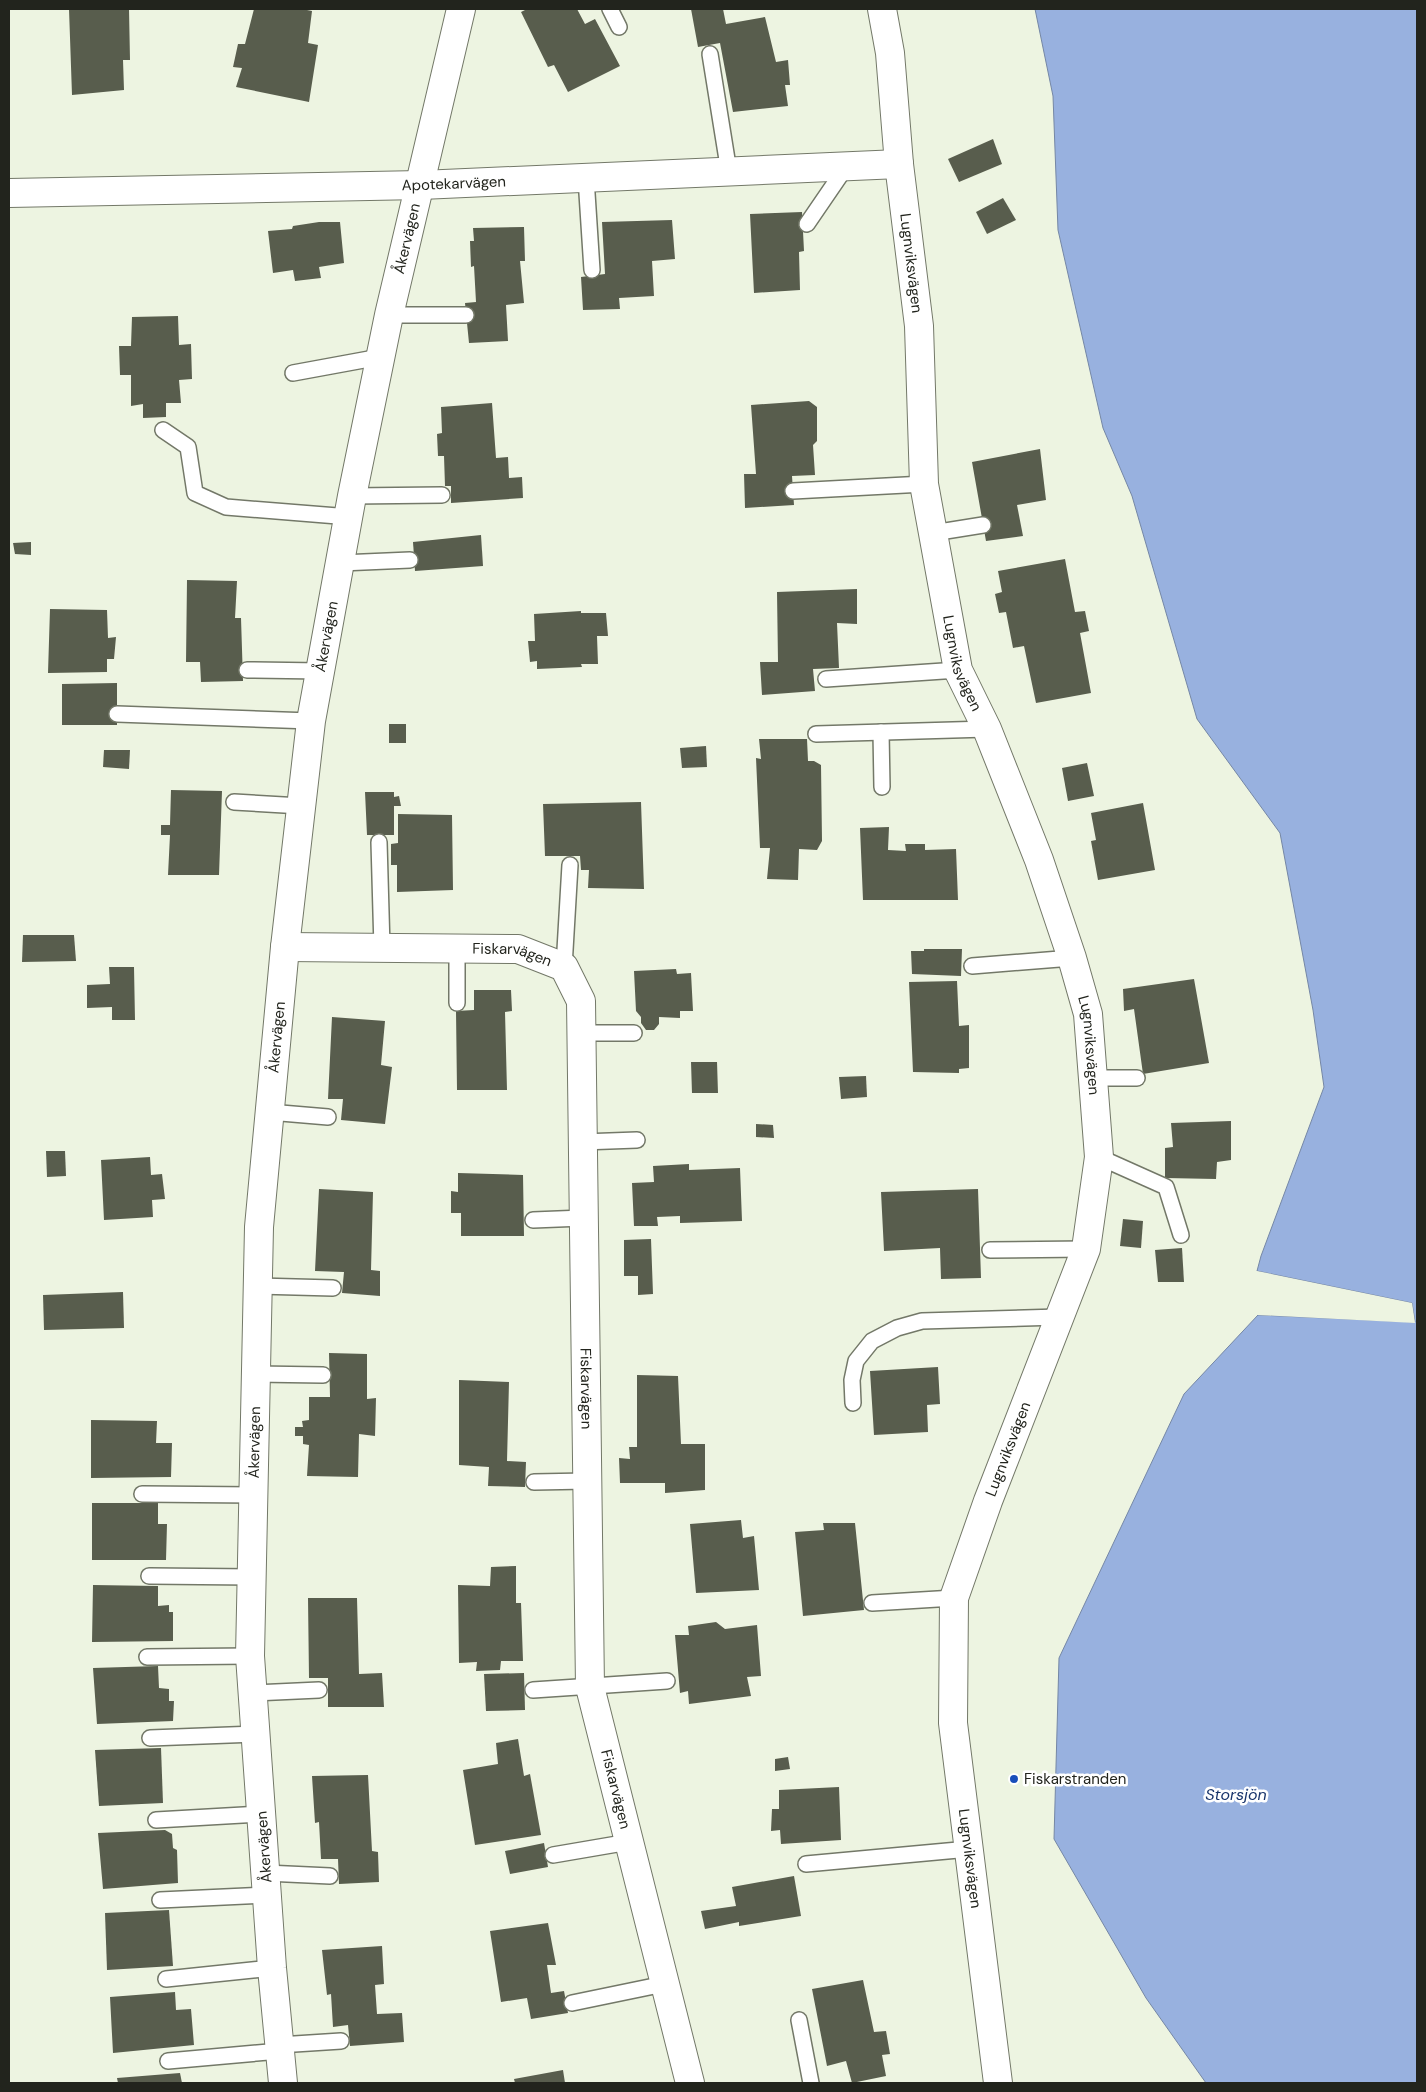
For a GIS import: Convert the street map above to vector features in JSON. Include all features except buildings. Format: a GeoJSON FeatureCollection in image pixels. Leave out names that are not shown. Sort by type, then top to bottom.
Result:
{"type":"FeatureCollection","features":[{"type":"Feature","properties":{"kind":"street","name":"Åkervägen"},"geometry":{"type":"LineString","coordinates":[[283,2083],[272,1968],[250,1656],[259,1227],[285,947],[311,721],[380,357],[461,9]]}},
{"type":"Feature","properties":{"kind":"street","name":"Lugnviksvägen"},"geometry":{"type":"LineString","coordinates":[[882,9],[890,53],[899,164],[919,326],[924,484],[958,670],[987,729],[1039,860],[1072,958],[1088,1014],[1099,1157],[1086,1248],[988,1501],[954,1598],[953,1722],[998,2083]]}},
{"type":"Feature","properties":{"kind":"street","name":"Apotekarvägen"},"geometry":{"type":"LineString","coordinates":[[9,193],[421,185],[899,164]]}},
{"type":"Feature","properties":{"kind":"street","name":"Fiskarvägen"},"geometry":{"type":"LineString","coordinates":[[285,947],[518,950],[564,967],[581,1001],[590,1687],[690,2083]]}},
{"type":"Feature","properties":{"kind":"lane"},"geometry":{"type":"LineString","coordinates":[[610,9],[619,26]]}},
{"type":"Feature","properties":{"kind":"lane"},"geometry":{"type":"LineString","coordinates":[[710,54],[729,172]]}},
{"type":"Feature","properties":{"kind":"lane"},"geometry":{"type":"LineString","coordinates":[[807,224],[846,166]]}},
{"type":"Feature","properties":{"kind":"lane"},"geometry":{"type":"LineString","coordinates":[[586,178],[592,270]]}},
{"type":"Feature","properties":{"kind":"lane"},"geometry":{"type":"LineString","coordinates":[[389,315],[466,315]]}},
{"type":"Feature","properties":{"kind":"lane"},"geometry":{"type":"LineString","coordinates":[[294,373],[380,357]]}},
{"type":"Feature","properties":{"kind":"lane"},"geometry":{"type":"LineString","coordinates":[[163,430],[188,447],[195,493],[226,507],[351,507],[442,495]]}},
{"type":"Feature","properties":{"kind":"lane"},"geometry":{"type":"LineString","coordinates":[[793,491],[924,484]]}},
{"type":"Feature","properties":{"kind":"lane"},"geometry":{"type":"LineString","coordinates":[[933,533],[984,525]]}},
{"type":"Feature","properties":{"kind":"lane"},"geometry":{"type":"LineString","coordinates":[[341,563],[410,560]]}},
{"type":"Feature","properties":{"kind":"lane"},"geometry":{"type":"LineString","coordinates":[[247,670],[321,671]]}},
{"type":"Feature","properties":{"kind":"lane"},"geometry":{"type":"LineString","coordinates":[[826,679],[958,670]]}},
{"type":"Feature","properties":{"kind":"lane"},"geometry":{"type":"LineString","coordinates":[[117,714],[311,721]]}},
{"type":"Feature","properties":{"kind":"lane"},"geometry":{"type":"LineString","coordinates":[[816,734],[987,729]]}},
{"type":"Feature","properties":{"kind":"lane"},"geometry":{"type":"LineString","coordinates":[[881,732],[882,788]]}},
{"type":"Feature","properties":{"kind":"lane"},"geometry":{"type":"LineString","coordinates":[[234,802],[301,806]]}},
{"type":"Feature","properties":{"kind":"lane"},"geometry":{"type":"LineString","coordinates":[[379,842],[382,948]]}},
{"type":"Feature","properties":{"kind":"lane"},"geometry":{"type":"LineString","coordinates":[[564,967],[570,865]]}},
{"type":"Feature","properties":{"kind":"lane"},"geometry":{"type":"LineString","coordinates":[[457,949],[457,1003]]}},
{"type":"Feature","properties":{"kind":"lane"},"geometry":{"type":"LineString","coordinates":[[972,966],[1072,958]]}},
{"type":"Feature","properties":{"kind":"lane"},"geometry":{"type":"LineString","coordinates":[[581,1033],[634,1033]]}},
{"type":"Feature","properties":{"kind":"lane"},"geometry":{"type":"LineString","coordinates":[[1093,1078],[1137,1078]]}},
{"type":"Feature","properties":{"kind":"lane"},"geometry":{"type":"LineString","coordinates":[[269,1112],[328,1117]]}},
{"type":"Feature","properties":{"kind":"lane"},"geometry":{"type":"LineString","coordinates":[[582,1142],[637,1140]]}},
{"type":"Feature","properties":{"kind":"lane"},"geometry":{"type":"LineString","coordinates":[[1099,1157],[1166,1187],[1181,1235]]}},
{"type":"Feature","properties":{"kind":"lane"},"geometry":{"type":"LineString","coordinates":[[533,1220],[584,1218]]}},
{"type":"Feature","properties":{"kind":"lane"},"geometry":{"type":"LineString","coordinates":[[990,1250],[1086,1248]]}},
{"type":"Feature","properties":{"kind":"lane"},"geometry":{"type":"LineString","coordinates":[[258,1286],[333,1288]]}},
{"type":"Feature","properties":{"kind":"lane"},"geometry":{"type":"LineString","coordinates":[[853,1403],[852,1380],[856,1361],[872,1341],[897,1328],[922,1321],[1059,1317]]}},
{"type":"Feature","properties":{"kind":"lane"},"geometry":{"type":"LineString","coordinates":[[256,1374],[323,1375]]}},
{"type":"Feature","properties":{"kind":"lane"},"geometry":{"type":"LineString","coordinates":[[534,1482],[587,1481]]}},
{"type":"Feature","properties":{"kind":"lane"},"geometry":{"type":"LineString","coordinates":[[142,1494],[254,1495]]}},
{"type":"Feature","properties":{"kind":"lane"},"geometry":{"type":"LineString","coordinates":[[149,1576],[253,1577]]}},
{"type":"Feature","properties":{"kind":"lane"},"geometry":{"type":"LineString","coordinates":[[872,1603],[954,1598]]}},
{"type":"Feature","properties":{"kind":"lane"},"geometry":{"type":"LineString","coordinates":[[148,1657],[250,1656]]}},
{"type":"Feature","properties":{"kind":"lane"},"geometry":{"type":"LineString","coordinates":[[533,1690],[667,1681]]}},
{"type":"Feature","properties":{"kind":"lane"},"geometry":{"type":"LineString","coordinates":[[253,1692],[319,1690]]}},
{"type":"Feature","properties":{"kind":"lane"},"geometry":{"type":"LineString","coordinates":[[150,1738],[256,1734]]}},
{"type":"Feature","properties":{"kind":"lane"},"geometry":{"type":"LineString","coordinates":[[156,1820],[262,1814]]}},
{"type":"Feature","properties":{"kind":"lane"},"geometry":{"type":"LineString","coordinates":[[553,1855],[629,1842]]}},
{"type":"Feature","properties":{"kind":"lane"},"geometry":{"type":"LineString","coordinates":[[806,1864],[969,1849]]}},
{"type":"Feature","properties":{"kind":"lane"},"geometry":{"type":"LineString","coordinates":[[160,1900],[330,1876]]}},
{"type":"Feature","properties":{"kind":"lane"},"geometry":{"type":"LineString","coordinates":[[166,1979],[272,1968]]}},
{"type":"Feature","properties":{"kind":"lane"},"geometry":{"type":"LineString","coordinates":[[572,2003],[664,1984]]}},
{"type":"Feature","properties":{"kind":"lane"},"geometry":{"type":"LineString","coordinates":[[799,2020],[812,2083]]}},
{"type":"Feature","properties":{"kind":"lane"},"geometry":{"type":"LineString","coordinates":[[168,2061],[340,2041]]}},
{"type":"Feature","properties":{"kind":"water","name":"Storsjön"},"geometry":{"type":"Polygon","coordinates":[[[1035,9],[1417,9],[1417,2083],[1206,2083],[1146,1998],[1054,1839],[1059,1658],[1184,1394],[1258,1315],[1415,1322],[1412,1303],[1257,1271],[1324,1087],[1313,1010],[1280,833],[1197,719],[1132,496],[1103,428],[1058,230],[1053,96],[1035,9]]]}},
{"type":"Feature","properties":{"kind":"pier"},"geometry":{"type":"Polygon","coordinates":[[[1257,1271],[1412,1303],[1415,1323],[1258,1315],[1258,1312],[1412,1320],[1410,1305],[1257,1274],[1257,1271]]]}},
{"type":"Feature","properties":{"kind":"place","name":"Fiskarstranden"},"geometry":{"type":"Point","coordinates":[1014,1779]}}]}
